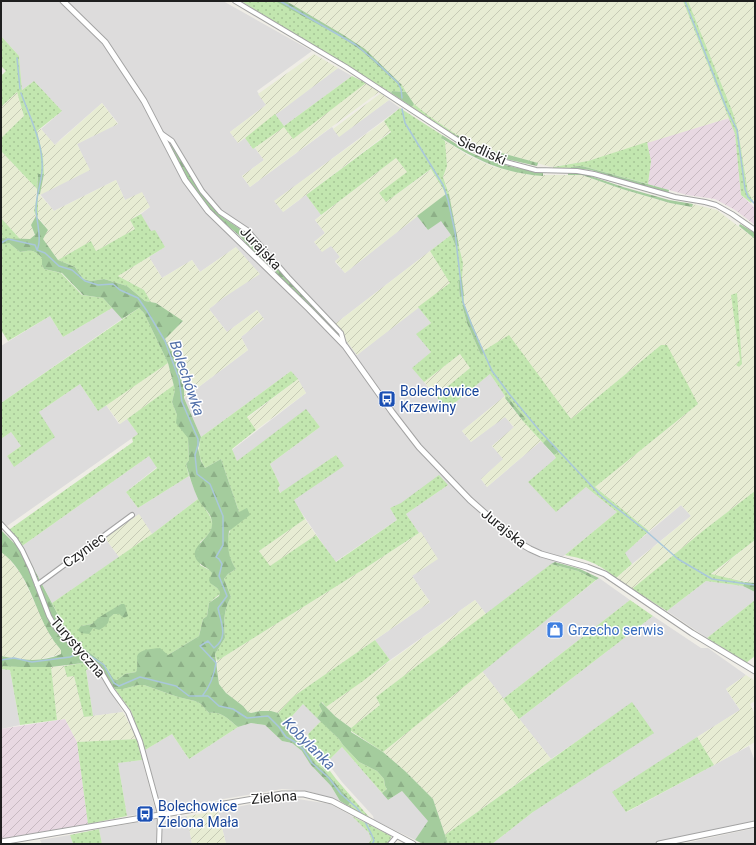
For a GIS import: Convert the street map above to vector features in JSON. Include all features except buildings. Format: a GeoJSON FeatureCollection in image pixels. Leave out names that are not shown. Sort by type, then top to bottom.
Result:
{"type":"FeatureCollection","features":[{"type":"Feature","properties":{"kind":"street","name":"Jurajska"},"geometry":{"type":"LineString","coordinates":[[63,1],[105,42],[144,101],[186,180],[208,211],[309,309],[344,346],[375,386],[392,412],[427,456],[470,500],[518,542],[541,554],[587,566],[605,574],[692,633],[755,671]]}},
{"type":"Feature","properties":{"kind":"street","name":"Siedliski"},"geometry":{"type":"LineString","coordinates":[[236,1],[346,67],[465,145],[495,159],[536,170],[577,171],[594,174],[675,197],[716,205],[755,230]]}},
{"type":"Feature","properties":{"kind":"street","name":"Jurajska"},"geometry":{"type":"LineString","coordinates":[[162,134],[172,141],[202,191],[220,212],[247,230],[288,277],[341,333],[344,346]]}},
{"type":"Feature","properties":{"kind":"street","name":"Czyniec"},"geometry":{"type":"LineString","coordinates":[[37,585],[132,515]]}},
{"type":"Feature","properties":{"kind":"street","name":"Turystyczna"},"geometry":{"type":"LineString","coordinates":[[1,524],[15,539],[22,550],[49,616],[56,628],[99,668],[112,690],[128,712],[140,741],[160,814],[159,844]]}},
{"type":"Feature","properties":{"kind":"street","name":"Zielona"},"geometry":{"type":"LineString","coordinates":[[1,842],[282,794],[304,794],[332,801],[413,844]]}},
{"type":"Feature","properties":{"kind":"street"},"geometry":{"type":"LineString","coordinates":[[659,844],[755,824]]}},
{"type":"Feature","properties":{"kind":"street"},"geometry":{"type":"LineString","coordinates":[[390,844],[397,836]]}},
{"type":"Feature","properties":{"kind":"shaded area"},"geometry":{"type":"Polygon","coordinates":[[[1,1],[223,1],[312,51],[257,91],[266,105],[230,132],[238,143],[245,138],[264,160],[242,176],[250,187],[332,127],[339,136],[389,100],[400,108],[298,184],[283,212],[306,195],[321,215],[315,220],[325,233],[314,242],[331,245],[340,257],[335,262],[345,273],[417,216],[428,230],[441,220],[451,235],[335,324],[357,355],[418,307],[431,323],[417,334],[431,352],[413,368],[446,410],[490,374],[505,396],[462,431],[471,442],[505,416],[514,428],[492,446],[504,459],[481,479],[487,487],[541,441],[556,458],[556,511],[586,487],[617,512],[565,555],[486,614],[475,600],[390,660],[375,640],[430,602],[412,576],[421,532],[419,533],[406,514],[448,485],[390,508],[397,520],[335,562],[293,500],[343,466],[336,455],[281,493],[278,488],[280,485],[270,464],[320,427],[306,410],[237,461],[232,450],[306,393],[291,371],[201,437],[184,398],[248,350],[241,337],[264,319],[257,310],[227,332],[209,309],[223,298],[236,247],[200,272],[192,260],[162,278],[149,257],[165,247],[151,232],[141,214],[150,207],[125,200],[116,180],[54,211],[40,194],[89,170],[77,144],[118,123],[102,103],[54,145],[41,129],[62,111],[34,81],[22,90],[19,56],[1,36],[1,1]]]}},
{"type":"Feature","properties":{"kind":"shaded area"},"geometry":{"type":"Polygon","coordinates":[[[338,68],[352,76],[284,126],[275,114],[338,68]]]}},
{"type":"Feature","properties":{"kind":"shaded area"},"geometry":{"type":"Polygon","coordinates":[[[729,118],[735,134],[741,195],[755,208],[755,225],[735,210],[715,199],[687,195],[648,184],[651,161],[647,142],[729,118]]]}},
{"type":"Feature","properties":{"kind":"shaded area"},"geometry":{"type":"Polygon","coordinates":[[[112,308],[122,319],[1,403],[1,346],[50,316],[63,337],[112,308]]]}},
{"type":"Feature","properties":{"kind":"shaded area"},"geometry":{"type":"Polygon","coordinates":[[[80,384],[98,411],[106,405],[119,424],[127,419],[138,434],[7,526],[1,520],[1,439],[11,432],[21,446],[7,456],[14,466],[39,412],[80,384]]]}},
{"type":"Feature","properties":{"kind":"shaded area"},"geometry":{"type":"Polygon","coordinates":[[[149,456],[157,467],[126,492],[138,508],[189,476],[198,499],[152,534],[138,515],[105,538],[119,557],[52,603],[22,546],[149,456]]]}},
{"type":"Feature","properties":{"kind":"shaded area"},"geometry":{"type":"Polygon","coordinates":[[[681,505],[691,516],[632,564],[624,553],[681,505]]]}},
{"type":"Feature","properties":{"kind":"shaded area"},"geometry":{"type":"Polygon","coordinates":[[[599,578],[630,600],[503,699],[482,671],[599,578]]]}},
{"type":"Feature","properties":{"kind":"shaded area"},"geometry":{"type":"Polygon","coordinates":[[[706,581],[743,586],[755,592],[755,600],[707,638],[667,611],[706,581]]]}},
{"type":"Feature","properties":{"kind":"shaded area"},"geometry":{"type":"Polygon","coordinates":[[[653,616],[701,648],[708,648],[746,675],[726,689],[740,710],[669,755],[627,812],[749,746],[755,761],[755,821],[651,844],[492,844],[533,812],[632,703],[551,759],[519,719],[653,616]]]}},
{"type":"Feature","properties":{"kind":"shaded area"},"geometry":{"type":"Polygon","coordinates":[[[96,668],[123,712],[93,716],[86,670],[96,668]]]}},
{"type":"Feature","properties":{"kind":"shaded area"},"geometry":{"type":"Polygon","coordinates":[[[1,669],[10,670],[20,725],[1,729],[1,669]]]}},
{"type":"Feature","properties":{"kind":"shaded area"},"geometry":{"type":"Polygon","coordinates":[[[303,704],[321,721],[301,741],[290,735],[284,725],[303,704]]]}},
{"type":"Feature","properties":{"kind":"shaded area"},"geometry":{"type":"Polygon","coordinates":[[[65,719],[77,742],[88,824],[1,839],[1,729],[65,719]]]}},
{"type":"Feature","properties":{"kind":"shaded area"},"geometry":{"type":"Polygon","coordinates":[[[251,723],[265,725],[282,741],[292,743],[302,751],[310,764],[331,786],[340,801],[308,791],[282,789],[164,809],[161,807],[145,750],[172,734],[189,759],[238,727],[251,723]]]}},
{"type":"Feature","properties":{"kind":"shaded area"},"geometry":{"type":"Polygon","coordinates":[[[342,747],[388,800],[402,791],[429,821],[415,840],[374,820],[373,816],[342,782],[327,762],[342,747]]]}},
{"type":"Feature","properties":{"kind":"shaded area"},"geometry":{"type":"Polygon","coordinates":[[[142,760],[156,812],[127,816],[118,763],[142,760]]]}},
{"type":"Feature","properties":{"kind":"shaded area"},"geometry":{"type":"Polygon","coordinates":[[[298,799],[330,804],[352,816],[369,833],[371,840],[368,844],[226,844],[218,811],[265,801],[298,799]]]}},
{"type":"Feature","properties":{"kind":"shaded area"},"geometry":{"type":"Polygon","coordinates":[[[187,816],[192,844],[162,844],[161,821],[187,816]]]}},
{"type":"Feature","properties":{"kind":"shaded area"},"geometry":{"type":"Polygon","coordinates":[[[157,819],[157,844],[102,844],[99,829],[157,819]]]}},
{"type":"Feature","properties":{"kind":"shaded area"},"geometry":{"type":"Polygon","coordinates":[[[755,828],[755,844],[681,844],[755,828]]]}},
{"type":"Feature","properties":{"kind":"shaded area"},"geometry":{"type":"Polygon","coordinates":[[[70,835],[73,844],[42,844],[40,840],[70,835]]]}},
{"type":"Feature","properties":{"kind":"green space"},"geometry":{"type":"Polygon","coordinates":[[[241,1],[277,1],[341,37],[363,52],[400,86],[402,85],[406,92],[392,91],[391,93],[241,1]]]}},
{"type":"Feature","properties":{"kind":"green space"},"geometry":{"type":"Polygon","coordinates":[[[275,1],[286,1],[365,49],[402,85],[400,86],[363,52],[341,37],[275,1]]]}},
{"type":"Feature","properties":{"kind":"green space"},"geometry":{"type":"Polygon","coordinates":[[[286,1],[683,1],[729,118],[588,161],[551,167],[483,148],[457,135],[414,104],[402,85],[342,34],[286,1]]]}},
{"type":"Feature","properties":{"kind":"green space"},"geometry":{"type":"Polygon","coordinates":[[[683,1],[688,1],[733,113],[738,130],[748,192],[753,200],[751,203],[741,195],[735,134],[683,1]]]}},
{"type":"Feature","properties":{"kind":"green space"},"geometry":{"type":"Polygon","coordinates":[[[688,1],[755,1],[755,202],[748,192],[738,130],[733,113],[688,1]]]}},
{"type":"Feature","properties":{"kind":"green space"},"geometry":{"type":"Polygon","coordinates":[[[1,36],[19,56],[22,90],[34,81],[62,111],[37,131],[43,156],[44,174],[38,174],[37,189],[1,151],[1,138],[24,116],[17,92],[1,107],[1,76],[6,71],[1,66],[1,36]]]}},
{"type":"Feature","properties":{"kind":"green space"},"geometry":{"type":"Polygon","coordinates":[[[314,54],[338,68],[238,143],[230,132],[266,105],[258,94],[314,54]]]}},
{"type":"Feature","properties":{"kind":"green space"},"geometry":{"type":"Polygon","coordinates":[[[352,76],[366,83],[293,139],[284,127],[253,149],[245,138],[275,114],[284,126],[352,76]]]}},
{"type":"Feature","properties":{"kind":"green space"},"geometry":{"type":"Polygon","coordinates":[[[366,83],[379,92],[250,187],[242,176],[264,160],[255,148],[284,126],[293,138],[366,83]]]}},
{"type":"Feature","properties":{"kind":"green space"},"geometry":{"type":"Polygon","coordinates":[[[392,91],[406,92],[414,104],[412,107],[391,93],[392,91]]]}},
{"type":"Feature","properties":{"kind":"green space"},"geometry":{"type":"Polygon","coordinates":[[[17,92],[24,116],[1,138],[1,107],[17,92]]]}},
{"type":"Feature","properties":{"kind":"green space"},"geometry":{"type":"Polygon","coordinates":[[[381,93],[389,100],[339,137],[333,129],[381,93]]]}},
{"type":"Feature","properties":{"kind":"green space"},"geometry":{"type":"Polygon","coordinates":[[[102,103],[118,124],[77,144],[90,170],[40,195],[54,211],[116,180],[125,200],[142,192],[150,207],[130,220],[135,229],[96,251],[91,241],[58,260],[42,239],[48,230],[38,217],[38,196],[40,194],[44,174],[37,131],[41,129],[55,145],[102,103]]]}},
{"type":"Feature","properties":{"kind":"green space"},"geometry":{"type":"Polygon","coordinates":[[[414,104],[457,135],[456,137],[412,107],[414,104]]]}},
{"type":"Feature","properties":{"kind":"green space"},"geometry":{"type":"Polygon","coordinates":[[[400,108],[442,135],[441,138],[445,141],[447,166],[443,177],[449,194],[446,194],[431,169],[386,202],[379,193],[407,172],[396,158],[321,215],[306,195],[391,132],[384,121],[400,108]]]}},
{"type":"Feature","properties":{"kind":"green space"},"geometry":{"type":"Polygon","coordinates":[[[384,121],[391,131],[283,212],[274,201],[384,121]]]}},
{"type":"Feature","properties":{"kind":"green space"},"geometry":{"type":"Polygon","coordinates":[[[442,135],[482,158],[508,166],[543,172],[543,176],[515,172],[490,164],[454,146],[441,138],[442,135]]]}},
{"type":"Feature","properties":{"kind":"green space"},"geometry":{"type":"Polygon","coordinates":[[[457,135],[483,148],[538,163],[537,166],[485,153],[465,143],[456,137],[457,135]]]}},
{"type":"Feature","properties":{"kind":"green space"},"geometry":{"type":"Polygon","coordinates":[[[445,141],[469,156],[494,167],[530,175],[582,175],[622,189],[670,203],[692,207],[693,204],[717,210],[755,239],[755,491],[704,530],[632,589],[616,578],[691,516],[681,505],[649,531],[595,487],[698,404],[661,345],[571,419],[509,336],[483,351],[464,304],[462,279],[463,263],[447,187],[443,177],[447,166],[445,141]],[[737,293],[740,360],[736,365],[739,367],[742,364],[737,293]]]}},
{"type":"Feature","properties":{"kind":"green space"},"geometry":{"type":"Polygon","coordinates":[[[647,142],[651,161],[648,184],[582,166],[553,169],[553,167],[588,161],[647,142]]]}},
{"type":"Feature","properties":{"kind":"green space"},"geometry":{"type":"Polygon","coordinates":[[[170,144],[205,199],[212,207],[243,231],[340,334],[340,338],[254,253],[240,236],[209,210],[187,179],[170,144]]]}},
{"type":"Feature","properties":{"kind":"green space"},"geometry":{"type":"Polygon","coordinates":[[[1,151],[37,189],[34,211],[36,216],[31,225],[35,236],[30,240],[20,239],[1,218],[1,151]]]}},
{"type":"Feature","properties":{"kind":"green space"},"geometry":{"type":"Polygon","coordinates":[[[396,158],[407,172],[379,193],[386,202],[432,169],[446,194],[345,273],[335,261],[340,257],[331,246],[322,252],[314,242],[325,233],[315,220],[396,158]]]}},
{"type":"Feature","properties":{"kind":"green space"},"geometry":{"type":"Polygon","coordinates":[[[582,166],[669,190],[668,194],[591,170],[571,168],[582,166]]]}},
{"type":"Feature","properties":{"kind":"green space"},"geometry":{"type":"Polygon","coordinates":[[[568,173],[582,173],[623,187],[669,200],[693,204],[692,207],[670,203],[622,189],[582,175],[568,175],[568,173]]]}},
{"type":"Feature","properties":{"kind":"green space"},"geometry":{"type":"Polygon","coordinates":[[[38,174],[44,174],[40,194],[37,194],[38,174]]]}},
{"type":"Feature","properties":{"kind":"green space"},"geometry":{"type":"Polygon","coordinates":[[[37,194],[40,194],[38,196],[38,217],[34,211],[37,194]]]}},
{"type":"Feature","properties":{"kind":"green space"},"geometry":{"type":"Polygon","coordinates":[[[446,194],[449,194],[459,246],[456,247],[451,235],[441,221],[428,230],[417,216],[446,194]]]}},
{"type":"Feature","properties":{"kind":"green space"},"geometry":{"type":"Polygon","coordinates":[[[141,214],[151,231],[155,230],[165,247],[118,276],[144,290],[151,302],[145,301],[127,286],[104,279],[91,281],[83,279],[75,267],[58,260],[91,241],[96,251],[135,229],[130,220],[141,214]]]}},
{"type":"Feature","properties":{"kind":"green space"},"geometry":{"type":"Polygon","coordinates":[[[36,216],[48,230],[43,239],[58,260],[75,267],[83,279],[91,281],[104,279],[127,286],[145,301],[156,303],[183,321],[165,339],[171,351],[179,354],[185,365],[180,372],[184,387],[184,398],[201,437],[198,448],[201,461],[205,468],[221,459],[239,512],[247,508],[250,515],[229,531],[229,551],[231,560],[236,569],[228,574],[224,579],[231,597],[225,612],[225,638],[215,654],[219,684],[226,693],[243,706],[248,712],[271,711],[278,713],[290,735],[301,741],[316,764],[323,769],[351,801],[348,806],[340,801],[331,786],[310,764],[302,751],[292,743],[282,741],[265,725],[251,723],[238,727],[221,714],[209,713],[201,704],[195,701],[178,697],[144,685],[115,689],[99,666],[92,668],[83,663],[51,667],[1,666],[1,656],[39,660],[61,654],[61,650],[46,627],[25,581],[10,560],[1,552],[1,530],[14,543],[22,546],[68,634],[103,663],[114,679],[117,680],[125,674],[136,672],[137,658],[139,653],[142,651],[160,648],[168,655],[199,636],[203,619],[207,616],[209,603],[219,596],[220,592],[210,583],[209,580],[212,573],[196,559],[196,550],[212,528],[212,522],[208,512],[198,499],[191,482],[186,464],[189,460],[188,438],[176,423],[177,415],[172,402],[175,390],[168,363],[144,313],[139,308],[122,319],[103,298],[83,295],[62,273],[44,269],[42,265],[42,258],[37,253],[30,251],[20,252],[9,243],[1,244],[1,238],[30,239],[35,235],[31,225],[36,216]]]}},
{"type":"Feature","properties":{"kind":"green space"},"geometry":{"type":"Polygon","coordinates":[[[1,218],[20,239],[1,238],[1,218]]]}},
{"type":"Feature","properties":{"kind":"green space"},"geometry":{"type":"Polygon","coordinates":[[[740,224],[755,233],[755,239],[739,226],[740,224]]]}},
{"type":"Feature","properties":{"kind":"green space"},"geometry":{"type":"Polygon","coordinates":[[[451,235],[456,247],[459,246],[463,263],[462,279],[458,280],[460,297],[464,296],[464,304],[462,305],[467,323],[481,355],[484,353],[483,351],[509,335],[571,419],[661,345],[667,345],[698,404],[595,487],[649,531],[625,553],[632,564],[616,578],[592,562],[565,555],[617,512],[586,487],[556,512],[528,482],[556,458],[554,455],[559,452],[547,440],[543,443],[523,421],[526,419],[507,396],[505,398],[490,374],[446,410],[436,396],[470,368],[460,354],[424,382],[412,368],[431,352],[416,334],[431,323],[418,307],[450,283],[430,251],[451,235]]]}},
{"type":"Feature","properties":{"kind":"green space"},"geometry":{"type":"Polygon","coordinates":[[[2,243],[9,243],[20,252],[30,251],[37,253],[42,258],[42,265],[44,269],[61,273],[82,295],[103,298],[112,308],[63,337],[50,316],[8,341],[1,330],[2,243]]]}},
{"type":"Feature","properties":{"kind":"green space"},"geometry":{"type":"Polygon","coordinates":[[[236,247],[260,274],[209,309],[227,332],[257,310],[264,319],[241,337],[248,350],[184,398],[184,387],[180,372],[164,338],[183,322],[156,303],[151,302],[144,290],[118,276],[149,257],[162,278],[192,260],[200,272],[236,247]]]}},
{"type":"Feature","properties":{"kind":"green space"},"geometry":{"type":"Polygon","coordinates":[[[430,251],[451,283],[357,355],[335,324],[430,251]]]}},
{"type":"Feature","properties":{"kind":"green space"},"geometry":{"type":"Polygon","coordinates":[[[462,279],[464,296],[460,297],[458,280],[462,279]]]}},
{"type":"Feature","properties":{"kind":"green space"},"geometry":{"type":"Polygon","coordinates":[[[737,293],[742,364],[739,367],[736,365],[740,360],[731,295],[737,293]]]}},
{"type":"Feature","properties":{"kind":"green space"},"geometry":{"type":"Polygon","coordinates":[[[464,304],[484,353],[481,355],[467,323],[462,305],[464,304]]]}},
{"type":"Feature","properties":{"kind":"green space"},"geometry":{"type":"Polygon","coordinates":[[[139,308],[144,313],[168,363],[98,411],[80,384],[39,412],[55,437],[14,467],[7,456],[21,446],[11,432],[1,439],[1,403],[139,308]]]}},
{"type":"Feature","properties":{"kind":"green space"},"geometry":{"type":"Polygon","coordinates":[[[460,354],[470,368],[436,396],[424,382],[460,354]]]}},
{"type":"Feature","properties":{"kind":"green space"},"geometry":{"type":"Polygon","coordinates":[[[168,363],[174,385],[120,424],[106,405],[168,363]]]}},
{"type":"Feature","properties":{"kind":"green space"},"geometry":{"type":"Polygon","coordinates":[[[291,371],[298,379],[247,417],[256,430],[232,449],[237,461],[306,409],[320,427],[270,464],[280,485],[278,488],[280,493],[336,455],[344,466],[294,500],[305,519],[259,551],[270,566],[316,535],[336,562],[397,520],[390,508],[401,503],[439,475],[448,485],[406,514],[419,533],[217,661],[215,654],[225,638],[225,612],[231,597],[224,579],[228,574],[236,569],[229,554],[228,540],[229,534],[239,512],[221,459],[205,468],[199,452],[201,437],[291,371]]]}},
{"type":"Feature","properties":{"kind":"green space"},"geometry":{"type":"Polygon","coordinates":[[[298,379],[306,393],[256,430],[247,418],[298,379]]]}},
{"type":"Feature","properties":{"kind":"green space"},"geometry":{"type":"Polygon","coordinates":[[[174,385],[175,390],[172,402],[177,415],[177,423],[188,437],[189,460],[186,464],[189,476],[138,508],[126,492],[157,468],[149,456],[22,546],[10,532],[10,529],[133,442],[132,438],[138,434],[127,419],[174,385]]]}},
{"type":"Feature","properties":{"kind":"green space"},"geometry":{"type":"Polygon","coordinates":[[[505,396],[513,409],[541,441],[487,487],[481,479],[503,459],[492,446],[514,427],[505,417],[471,442],[462,431],[505,396]]]}},
{"type":"Feature","properties":{"kind":"green space"},"geometry":{"type":"Polygon","coordinates":[[[507,396],[526,419],[523,421],[505,398],[507,396]]]}},
{"type":"Feature","properties":{"kind":"green space"},"geometry":{"type":"Polygon","coordinates":[[[547,439],[559,452],[554,455],[543,443],[547,439]]]}},
{"type":"Feature","properties":{"kind":"green space"},"geometry":{"type":"Polygon","coordinates":[[[755,491],[755,540],[711,574],[745,582],[743,586],[706,581],[667,611],[632,589],[704,530],[755,491]]]}},
{"type":"Feature","properties":{"kind":"green space"},"geometry":{"type":"Polygon","coordinates":[[[198,499],[212,521],[210,531],[200,542],[200,565],[211,571],[212,573],[210,580],[220,591],[220,594],[209,603],[207,616],[203,619],[199,636],[168,655],[137,657],[138,667],[136,672],[125,674],[117,680],[114,679],[103,663],[68,634],[52,603],[152,534],[198,499]],[[121,604],[92,624],[81,626],[93,628],[114,614],[119,614],[121,604]]]}},
{"type":"Feature","properties":{"kind":"green space"},"geometry":{"type":"Polygon","coordinates":[[[139,514],[152,534],[119,557],[105,538],[139,514]]]}},
{"type":"Feature","properties":{"kind":"green space"},"geometry":{"type":"Polygon","coordinates":[[[305,519],[316,535],[269,567],[259,551],[305,519]]]}},
{"type":"Feature","properties":{"kind":"green space"},"geometry":{"type":"Polygon","coordinates":[[[421,532],[438,559],[412,576],[430,602],[294,696],[278,713],[271,711],[248,712],[243,706],[226,693],[219,684],[217,661],[421,532]]]}},
{"type":"Feature","properties":{"kind":"green space"},"geometry":{"type":"Polygon","coordinates":[[[755,540],[755,583],[711,575],[735,556],[755,540]]]}},
{"type":"Feature","properties":{"kind":"green space"},"geometry":{"type":"Polygon","coordinates":[[[1,552],[6,555],[21,574],[51,637],[61,650],[61,654],[37,660],[24,661],[1,656],[1,552]]]}},
{"type":"Feature","properties":{"kind":"green space"},"geometry":{"type":"Polygon","coordinates":[[[555,562],[580,569],[599,578],[596,580],[578,571],[551,564],[555,562]]]}},
{"type":"Feature","properties":{"kind":"green space"},"geometry":{"type":"Polygon","coordinates":[[[551,564],[578,571],[596,580],[383,752],[351,731],[351,728],[380,705],[376,697],[551,564]]]}},
{"type":"Feature","properties":{"kind":"green space"},"geometry":{"type":"Polygon","coordinates":[[[745,582],[755,583],[755,592],[743,586],[745,582]]]}},
{"type":"Feature","properties":{"kind":"green space"},"geometry":{"type":"Polygon","coordinates":[[[475,600],[486,614],[376,697],[380,705],[351,728],[336,717],[326,707],[475,600]]]}},
{"type":"Feature","properties":{"kind":"green space"},"geometry":{"type":"Polygon","coordinates":[[[630,600],[653,616],[519,719],[503,699],[630,600]]]}},
{"type":"Feature","properties":{"kind":"green space"},"geometry":{"type":"Polygon","coordinates":[[[755,600],[755,656],[746,663],[707,638],[755,600]]]}},
{"type":"Feature","properties":{"kind":"green space"},"geometry":{"type":"Polygon","coordinates":[[[121,604],[125,605],[128,616],[124,618],[119,614],[114,614],[109,618],[104,627],[99,630],[93,628],[89,634],[81,633],[78,630],[81,626],[92,624],[98,618],[121,604]]]}},
{"type":"Feature","properties":{"kind":"green space"},"geometry":{"type":"Polygon","coordinates":[[[375,640],[390,660],[326,707],[322,702],[319,705],[322,711],[317,718],[303,704],[284,725],[278,713],[294,696],[375,640]]]}},
{"type":"Feature","properties":{"kind":"green space"},"geometry":{"type":"Polygon","coordinates":[[[83,663],[92,668],[86,670],[93,716],[84,717],[74,676],[67,677],[64,666],[83,663]]]}},
{"type":"Feature","properties":{"kind":"green space"},"geometry":{"type":"Polygon","coordinates":[[[1,666],[51,667],[57,720],[20,725],[10,670],[1,669],[1,666]]]}},
{"type":"Feature","properties":{"kind":"green space"},"geometry":{"type":"Polygon","coordinates":[[[64,666],[67,677],[74,676],[84,717],[123,712],[137,739],[77,742],[65,719],[57,720],[51,667],[64,666]]]}},
{"type":"Feature","properties":{"kind":"green space"},"geometry":{"type":"Polygon","coordinates":[[[482,671],[551,759],[445,835],[433,799],[405,771],[383,752],[482,671]]]}},
{"type":"Feature","properties":{"kind":"green space"},"geometry":{"type":"Polygon","coordinates":[[[746,675],[755,681],[755,701],[750,704],[755,714],[755,742],[714,765],[697,737],[740,710],[726,689],[746,675]]]}},
{"type":"Feature","properties":{"kind":"green space"},"geometry":{"type":"Polygon","coordinates":[[[144,685],[178,697],[195,701],[201,704],[209,713],[221,714],[238,727],[189,759],[172,734],[145,750],[131,711],[115,689],[123,689],[144,685]]]}},
{"type":"Feature","properties":{"kind":"green space"},"geometry":{"type":"Polygon","coordinates":[[[321,702],[336,717],[351,728],[351,732],[383,752],[405,771],[433,799],[448,844],[423,844],[415,840],[428,821],[402,791],[388,800],[382,793],[387,789],[384,779],[377,771],[359,762],[339,739],[317,718],[322,711],[319,705],[321,702]]]}},
{"type":"Feature","properties":{"kind":"green space"},"geometry":{"type":"Polygon","coordinates":[[[632,702],[654,733],[533,812],[492,844],[448,844],[445,835],[632,702]]]}},
{"type":"Feature","properties":{"kind":"green space"},"geometry":{"type":"Polygon","coordinates":[[[321,721],[359,762],[377,771],[384,779],[387,789],[382,793],[342,747],[327,762],[311,746],[308,734],[321,721]]]}},
{"type":"Feature","properties":{"kind":"green space"},"geometry":{"type":"Polygon","coordinates":[[[697,737],[714,765],[626,812],[612,792],[697,737]]]}},
{"type":"Feature","properties":{"kind":"green space"},"geometry":{"type":"Polygon","coordinates":[[[137,739],[142,760],[118,763],[127,816],[88,824],[77,742],[137,739]]]}},
{"type":"Feature","properties":{"kind":"green space"},"geometry":{"type":"Polygon","coordinates":[[[306,744],[321,759],[369,817],[368,818],[348,806],[351,801],[323,769],[316,764],[304,746],[306,744]]]}},
{"type":"Feature","properties":{"kind":"green space"},"geometry":{"type":"Polygon","coordinates":[[[218,811],[226,844],[192,844],[187,816],[218,811]]]}},
{"type":"Feature","properties":{"kind":"green space"},"geometry":{"type":"Polygon","coordinates":[[[352,816],[391,836],[390,842],[387,844],[368,844],[371,840],[369,833],[352,816]]]}},
{"type":"Feature","properties":{"kind":"green space"},"geometry":{"type":"Polygon","coordinates":[[[99,829],[102,844],[73,844],[70,835],[99,829]]]}},
{"type":"Feature","properties":{"kind":"waterway"},"geometry":{"type":"LineString","coordinates":[[280,1],[356,45],[398,83],[401,89],[402,98]]}},
{"type":"Feature","properties":{"kind":"waterway"},"geometry":{"type":"LineString","coordinates":[[685,1],[726,107],[737,130],[745,189],[748,197],[755,204]]}},
{"type":"Feature","properties":{"kind":"waterway"},"geometry":{"type":"LineString","coordinates":[[17,58],[20,89]]}},
{"type":"Feature","properties":{"kind":"waterway"},"geometry":{"type":"LineString","coordinates":[[21,93],[36,131],[41,151],[42,171],[36,205],[39,236],[37,250]]}},
{"type":"Feature","properties":{"kind":"waterway"},"geometry":{"type":"LineString","coordinates":[[402,109],[405,123],[443,185],[455,232],[463,302],[492,371],[539,430],[600,495],[646,531],[678,559],[712,579],[755,585]]}},
{"type":"Feature","properties":{"kind":"waterway","name":"Bolechówka"},"geometry":{"type":"LineString","coordinates":[[1,243],[8,239],[35,245],[37,250],[45,253],[59,266],[72,270],[85,281],[98,285],[113,284],[120,290],[138,298],[165,341],[179,379],[182,402],[198,439],[195,455],[197,474],[210,484],[223,516],[223,545],[216,557],[222,564],[219,576],[227,596],[218,608],[223,635],[219,644],[214,648],[208,641],[200,646],[216,663],[212,680],[203,695]]}},
{"type":"Feature","properties":{"kind":"waterway","name":"Kobylanka"},"geometry":{"type":"LineString","coordinates":[[83,651],[104,665],[114,683],[119,686],[140,677],[176,686],[189,696],[208,696],[219,706],[233,709],[247,718],[268,716],[286,737],[303,749],[312,763],[329,778],[341,794],[357,808],[363,816]]}},
{"type":"Feature","properties":{"kind":"waterway","name":"Kobylanka"},"geometry":{"type":"LineString","coordinates":[[1,660],[14,658],[32,662],[70,657],[79,653]]}},
{"type":"Feature","properties":{"kind":"waterway","name":"Kobylanka"},"geometry":{"type":"LineString","coordinates":[[364,819],[374,841],[372,844]]}},
{"type":"Feature","properties":{"kind":"place","name":"Bolechowice Krzewiny"},"geometry":{"type":"Point","coordinates":[387,399]}},
{"type":"Feature","properties":{"kind":"place","name":"Grzecho serwis"},"geometry":{"type":"Point","coordinates":[555,630]}},
{"type":"Feature","properties":{"kind":"place","name":"Bolechowice Zielona Mała"},"geometry":{"type":"Point","coordinates":[145,814]}}]}
